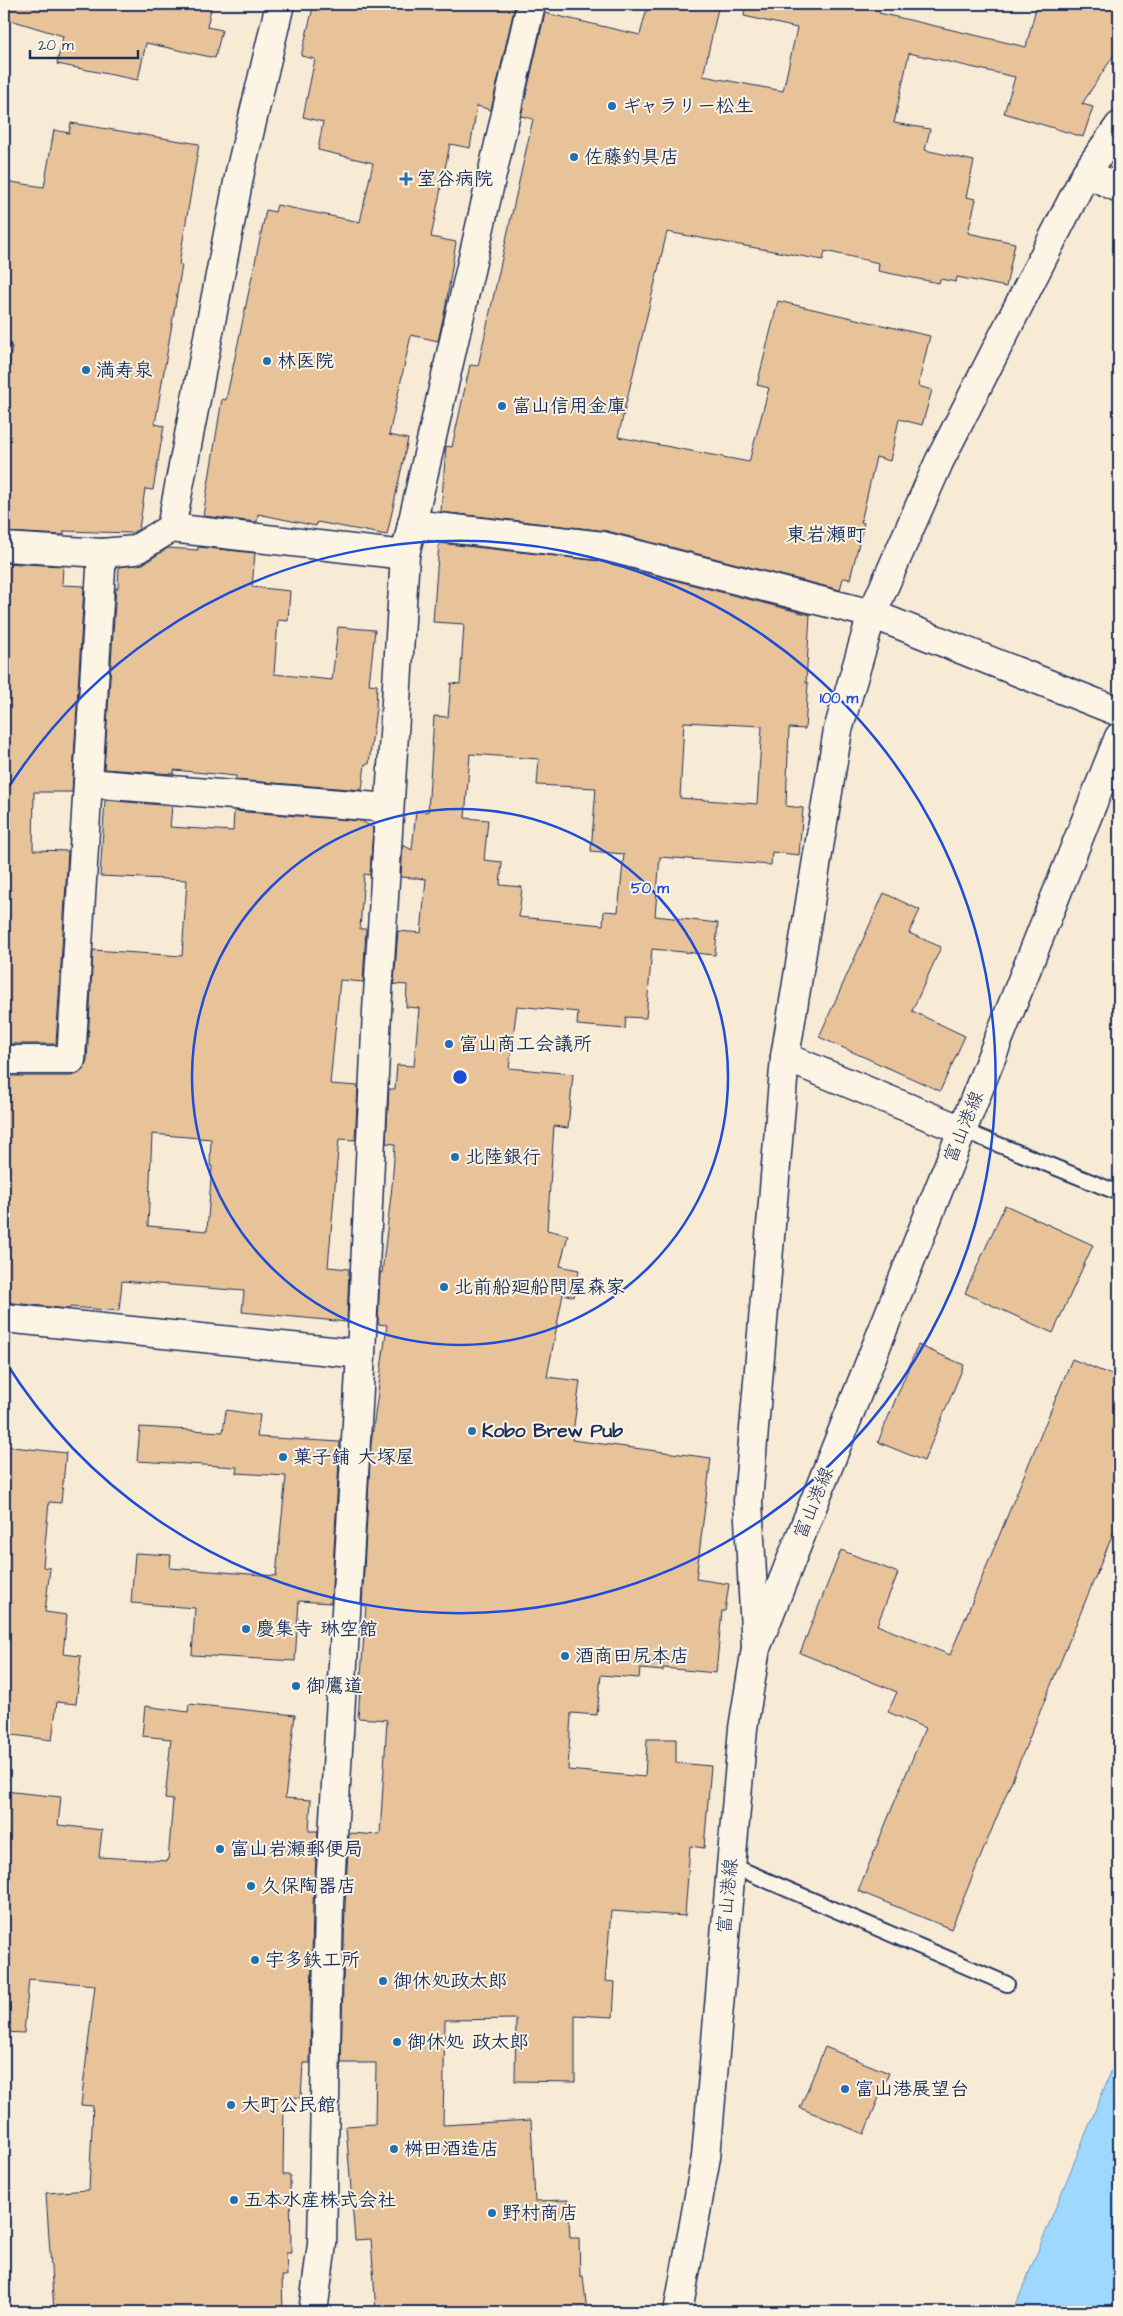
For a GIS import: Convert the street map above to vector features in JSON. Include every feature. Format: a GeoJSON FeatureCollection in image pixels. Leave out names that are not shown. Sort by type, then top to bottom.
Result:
{"type":"FeatureCollection","features":[{"type":"Feature","properties":{"kind":"street"},"geometry":{"type":"LineString","coordinates":[[171,528],[240,172],[280,4]]}},
{"type":"Feature","properties":{"kind":"street"},"geometry":{"type":"LineString","coordinates":[[313,2312],[322,2244],[329,1904],[361,1354],[376,1011],[405,554],[531,4]]}},
{"type":"Feature","properties":{"kind":"street"},"geometry":{"type":"LineString","coordinates":[[756,1648],[748,1501],[785,1057],[838,730],[872,614],[939,462],[1086,173],[1119,126]]}},
{"type":"Feature","properties":{"kind":"street"},"geometry":{"type":"LineString","coordinates":[[1086,173],[1119,188]]}},
{"type":"Feature","properties":{"kind":"street"},"geometry":{"type":"LineString","coordinates":[[412,524],[603,546],[872,614],[1119,712]]}},
{"type":"Feature","properties":{"kind":"street"},"geometry":{"type":"LineString","coordinates":[[4,547],[102,553],[135,550],[171,528],[405,554]]}},
{"type":"Feature","properties":{"kind":"street"},"geometry":{"type":"LineString","coordinates":[[4,1060],[72,1060],[102,553]]}},
{"type":"Feature","properties":{"kind":"street","name":"富山港線"},"geometry":{"type":"LineString","coordinates":[[678,2312],[706,2157],[743,1728],[756,1648],[1119,737]]}},
{"type":"Feature","properties":{"kind":"street"},"geometry":{"type":"LineString","coordinates":[[88,783],[389,808]]}},
{"type":"Feature","properties":{"kind":"street"},"geometry":{"type":"LineString","coordinates":[[785,1057],[962,1130]]}},
{"type":"Feature","properties":{"kind":"street"},"geometry":{"type":"LineString","coordinates":[[4,1318],[361,1354]]}},
{"type":"Feature","properties":{"kind":"lane"},"geometry":{"type":"LineString","coordinates":[[962,1130],[1119,1193]]}},
{"type":"Feature","properties":{"kind":"lane"},"geometry":{"type":"LineString","coordinates":[[731,1865],[1007,1984]]}},
{"type":"Feature","properties":{"kind":"water"},"geometry":{"type":"Polygon","coordinates":[[[1119,2052],[1119,2312],[1013,2312],[1119,2052]]]}},
{"type":"Feature","properties":{"kind":"building"},"geometry":{"type":"Polygon","coordinates":[[[4,4],[191,4],[211,8],[207,27],[222,30],[215,58],[146,43],[138,80],[57,64],[63,36],[4,18],[4,4]]]}},
{"type":"Feature","properties":{"kind":"building"},"geometry":{"type":"Polygon","coordinates":[[[314,4],[515,5],[491,110],[477,106],[470,148],[450,144],[431,237],[456,242],[446,305],[438,341],[411,335],[389,435],[408,439],[387,535],[317,522],[316,526],[258,514],[257,522],[203,516],[222,399],[226,400],[266,210],[275,212],[277,205],[360,222],[373,163],[318,150],[323,122],[303,117],[315,59],[301,56],[314,4]]]}},
{"type":"Feature","properties":{"kind":"building"},"geometry":{"type":"Polygon","coordinates":[[[648,4],[719,4],[703,76],[783,91],[797,28],[744,16],[745,4],[882,4],[879,13],[1026,47],[1037,4],[1119,4],[1119,47],[1082,104],[1093,107],[1083,137],[1004,113],[1015,77],[909,53],[894,123],[930,129],[925,150],[974,161],[966,197],[976,199],[968,233],[1015,243],[1006,287],[957,277],[956,282],[940,279],[939,283],[878,271],[879,263],[825,251],[823,260],[667,232],[618,437],[749,462],[769,388],[757,385],[778,301],[930,336],[918,386],[932,390],[922,425],[899,419],[890,461],[876,457],[861,522],[864,523],[850,579],[843,578],[840,590],[607,531],[441,512],[446,446],[452,447],[470,365],[478,366],[533,119],[521,116],[545,13],[640,35],[648,4]]]}},
{"type":"Feature","properties":{"kind":"building","name":"満寿泉"},"geometry":{"type":"Polygon","coordinates":[[[71,123],[199,144],[179,264],[182,265],[155,424],[164,426],[153,490],[145,489],[139,529],[132,533],[64,531],[64,535],[4,532],[4,395],[12,346],[4,345],[4,181],[44,187],[54,130],[69,133],[71,123]]]}},
{"type":"Feature","properties":{"kind":"building"},"geometry":{"type":"Polygon","coordinates":[[[439,543],[600,561],[810,615],[805,729],[789,728],[786,806],[803,808],[799,855],[772,852],[771,865],[660,857],[655,916],[718,923],[715,955],[652,949],[646,1018],[626,1017],[625,1029],[577,1025],[578,1012],[517,1006],[509,1068],[573,1074],[568,1128],[554,1126],[547,1230],[568,1235],[560,1266],[579,1270],[574,1297],[563,1294],[547,1377],[580,1381],[572,1440],[711,1458],[696,1579],[729,1584],[725,1611],[722,1611],[716,1673],[663,1668],[663,1671],[640,1669],[639,1678],[601,1675],[597,1715],[571,1713],[568,1770],[645,1777],[647,1739],[676,1739],[676,1763],[711,1766],[704,1848],[690,1846],[685,1916],[611,1911],[605,1981],[615,1982],[613,2017],[575,2015],[575,2082],[515,2081],[516,2019],[445,2020],[443,2125],[531,2120],[535,2201],[568,2200],[570,2238],[579,2238],[580,2276],[583,2276],[587,2312],[376,2312],[371,2239],[355,2240],[346,2126],[375,2124],[376,2063],[341,2063],[345,1905],[349,1833],[380,1835],[387,1720],[358,1718],[366,1606],[362,1605],[371,1444],[387,1325],[378,1324],[380,1272],[382,1273],[395,1144],[386,1143],[389,1089],[395,1089],[397,1065],[414,1066],[419,1008],[406,1007],[407,985],[394,984],[398,931],[421,933],[426,879],[401,877],[403,845],[412,850],[416,811],[428,812],[434,716],[448,717],[451,683],[460,684],[464,624],[433,622],[439,543]],[[684,722],[680,798],[757,804],[762,726],[684,722]],[[470,754],[465,818],[488,820],[484,860],[502,862],[500,885],[522,887],[519,917],[603,925],[604,911],[618,912],[624,854],[591,851],[596,788],[537,785],[539,759],[470,754]]]}},
{"type":"Feature","properties":{"kind":"building"},"geometry":{"type":"Polygon","coordinates":[[[198,547],[255,553],[252,587],[290,591],[288,621],[278,620],[274,674],[332,680],[338,627],[375,630],[369,684],[377,685],[376,708],[369,764],[365,764],[362,790],[236,780],[236,776],[174,770],[174,774],[104,769],[119,567],[143,564],[168,548],[198,550],[198,547]]]}},
{"type":"Feature","properties":{"kind":"building"},"geometry":{"type":"Polygon","coordinates":[[[4,563],[63,566],[62,585],[84,586],[72,792],[34,792],[33,850],[68,851],[56,1044],[4,1044],[4,563]]]}},
{"type":"Feature","properties":{"kind":"building"},"geometry":{"type":"Polygon","coordinates":[[[105,800],[172,806],[170,827],[233,831],[234,811],[362,821],[373,828],[370,875],[364,874],[360,929],[366,929],[363,982],[340,980],[330,1084],[358,1086],[355,1140],[339,1139],[328,1267],[349,1269],[347,1322],[242,1312],[244,1291],[122,1281],[119,1311],[70,1307],[69,1309],[4,1302],[4,1076],[71,1076],[78,1074],[84,1069],[87,1061],[93,950],[182,956],[187,880],[100,876],[105,800]],[[152,1134],[148,1226],[207,1231],[212,1166],[210,1166],[211,1139],[152,1134]]]}},
{"type":"Feature","properties":{"kind":"building"},"geometry":{"type":"Polygon","coordinates":[[[884,893],[920,910],[909,933],[941,947],[912,1011],[965,1036],[940,1091],[819,1037],[884,893]]]}},
{"type":"Feature","properties":{"kind":"building"},"geometry":{"type":"Polygon","coordinates":[[[1005,1205],[1093,1245],[1053,1333],[965,1293],[1005,1205]]]}},
{"type":"Feature","properties":{"kind":"building"},"geometry":{"type":"Polygon","coordinates":[[[918,1345],[964,1365],[924,1461],[878,1442],[918,1345]]]}},
{"type":"Feature","properties":{"kind":"building"},"geometry":{"type":"Polygon","coordinates":[[[1072,1359],[1119,1378],[1119,1519],[951,1929],[858,1891],[925,1728],[888,1712],[897,1692],[800,1653],[841,1550],[898,1573],[877,1625],[950,1655],[1072,1359]]]}},
{"type":"Feature","properties":{"kind":"building"},"geometry":{"type":"Polygon","coordinates":[[[226,1410],[260,1415],[257,1437],[340,1442],[331,1603],[299,1601],[295,1661],[192,1655],[195,1608],[131,1603],[135,1553],[171,1555],[170,1568],[276,1576],[286,1476],[236,1473],[237,1467],[137,1461],[140,1427],[223,1432],[226,1410]]]}},
{"type":"Feature","properties":{"kind":"building"},"geometry":{"type":"Polygon","coordinates":[[[4,1446],[66,1453],[61,1503],[49,1502],[43,1567],[50,1568],[45,1612],[67,1615],[63,1654],[81,1656],[76,1704],[57,1702],[52,1740],[4,1734],[4,1446]]]}},
{"type":"Feature","properties":{"kind":"building"},"geometry":{"type":"Polygon","coordinates":[[[189,1704],[295,1715],[285,1798],[311,1800],[309,1831],[318,1831],[313,1904],[310,2063],[303,2063],[301,2098],[284,2096],[283,2175],[290,2175],[291,2253],[286,2253],[287,2276],[282,2276],[283,2312],[54,2312],[46,2193],[89,2190],[93,2106],[81,2105],[95,1985],[29,1979],[24,2033],[4,2032],[4,1791],[61,1797],[58,1825],[102,1830],[99,1857],[168,1861],[173,1800],[165,1799],[171,1739],[142,1736],[145,1706],[188,1712],[189,1704]]]}},
{"type":"Feature","properties":{"kind":"building"},"geometry":{"type":"Polygon","coordinates":[[[825,2047],[889,2073],[864,2134],[800,2108],[825,2047]]]}},
{"type":"Feature","properties":{"kind":"place","name":"ギャラリー松生"},"geometry":{"type":"Point","coordinates":[612,106]}},
{"type":"Feature","properties":{"kind":"place","name":"佐藤釣具店"},"geometry":{"type":"Point","coordinates":[574,157]}},
{"type":"Feature","properties":{"kind":"place","name":"室谷病院"},"geometry":{"type":"Point","coordinates":[406,179]}},
{"type":"Feature","properties":{"kind":"place","name":"林医院"},"geometry":{"type":"Point","coordinates":[267,361]}},
{"type":"Feature","properties":{"kind":"place","name":"満寿泉"},"geometry":{"type":"Point","coordinates":[86,370]}},
{"type":"Feature","properties":{"kind":"place","name":"富山信用金庫"},"geometry":{"type":"Point","coordinates":[502,406]}},
{"type":"Feature","properties":{"kind":"place","name":"富山商工会議所"},"geometry":{"type":"Point","coordinates":[449,1044]}},
{"type":"Feature","properties":{"kind":"place","name":"北陸銀行"},"geometry":{"type":"Point","coordinates":[455,1157]}},
{"type":"Feature","properties":{"kind":"place","name":"北前船廻船問屋森家"},"geometry":{"type":"Point","coordinates":[444,1287]}},
{"type":"Feature","properties":{"kind":"place","name":"Kobo Brew Pub"},"geometry":{"type":"Point","coordinates":[472,1431]}},
{"type":"Feature","properties":{"kind":"place","name":"菓子鋪 大塚屋"},"geometry":{"type":"Point","coordinates":[283,1457]}},
{"type":"Feature","properties":{"kind":"place","name":"慶集寺 琳空館"},"geometry":{"type":"Point","coordinates":[246,1629]}},
{"type":"Feature","properties":{"kind":"place","name":"酒商田尻本店"},"geometry":{"type":"Point","coordinates":[565,1656]}},
{"type":"Feature","properties":{"kind":"place","name":"御鷹道"},"geometry":{"type":"Point","coordinates":[296,1686]}},
{"type":"Feature","properties":{"kind":"place","name":"富山岩瀬郵便局"},"geometry":{"type":"Point","coordinates":[220,1849]}},
{"type":"Feature","properties":{"kind":"place","name":"久保陶器店"},"geometry":{"type":"Point","coordinates":[251,1886]}},
{"type":"Feature","properties":{"kind":"place","name":"宇多鉄工所"},"geometry":{"type":"Point","coordinates":[255,1960]}},
{"type":"Feature","properties":{"kind":"place","name":"御休処政太郎"},"geometry":{"type":"Point","coordinates":[383,1981]}},
{"type":"Feature","properties":{"kind":"place","name":"御休処 政太郎"},"geometry":{"type":"Point","coordinates":[397,2042]}},
{"type":"Feature","properties":{"kind":"place","name":"富山港展望台"},"geometry":{"type":"Point","coordinates":[845,2089]}},
{"type":"Feature","properties":{"kind":"place","name":"大町公民館"},"geometry":{"type":"Point","coordinates":[231,2105]}},
{"type":"Feature","properties":{"kind":"place","name":"桝田酒造店"},"geometry":{"type":"Point","coordinates":[394,2149]}},
{"type":"Feature","properties":{"kind":"place","name":"五本水産株式会社"},"geometry":{"type":"Point","coordinates":[234,2200]}},
{"type":"Feature","properties":{"kind":"place","name":"野村商店"},"geometry":{"type":"Point","coordinates":[492,2213]}},
{"type":"Feature","properties":{"kind":"district","name":"東岩瀬町"},"geometry":{"type":"Point","coordinates":[826,535]}}]}
